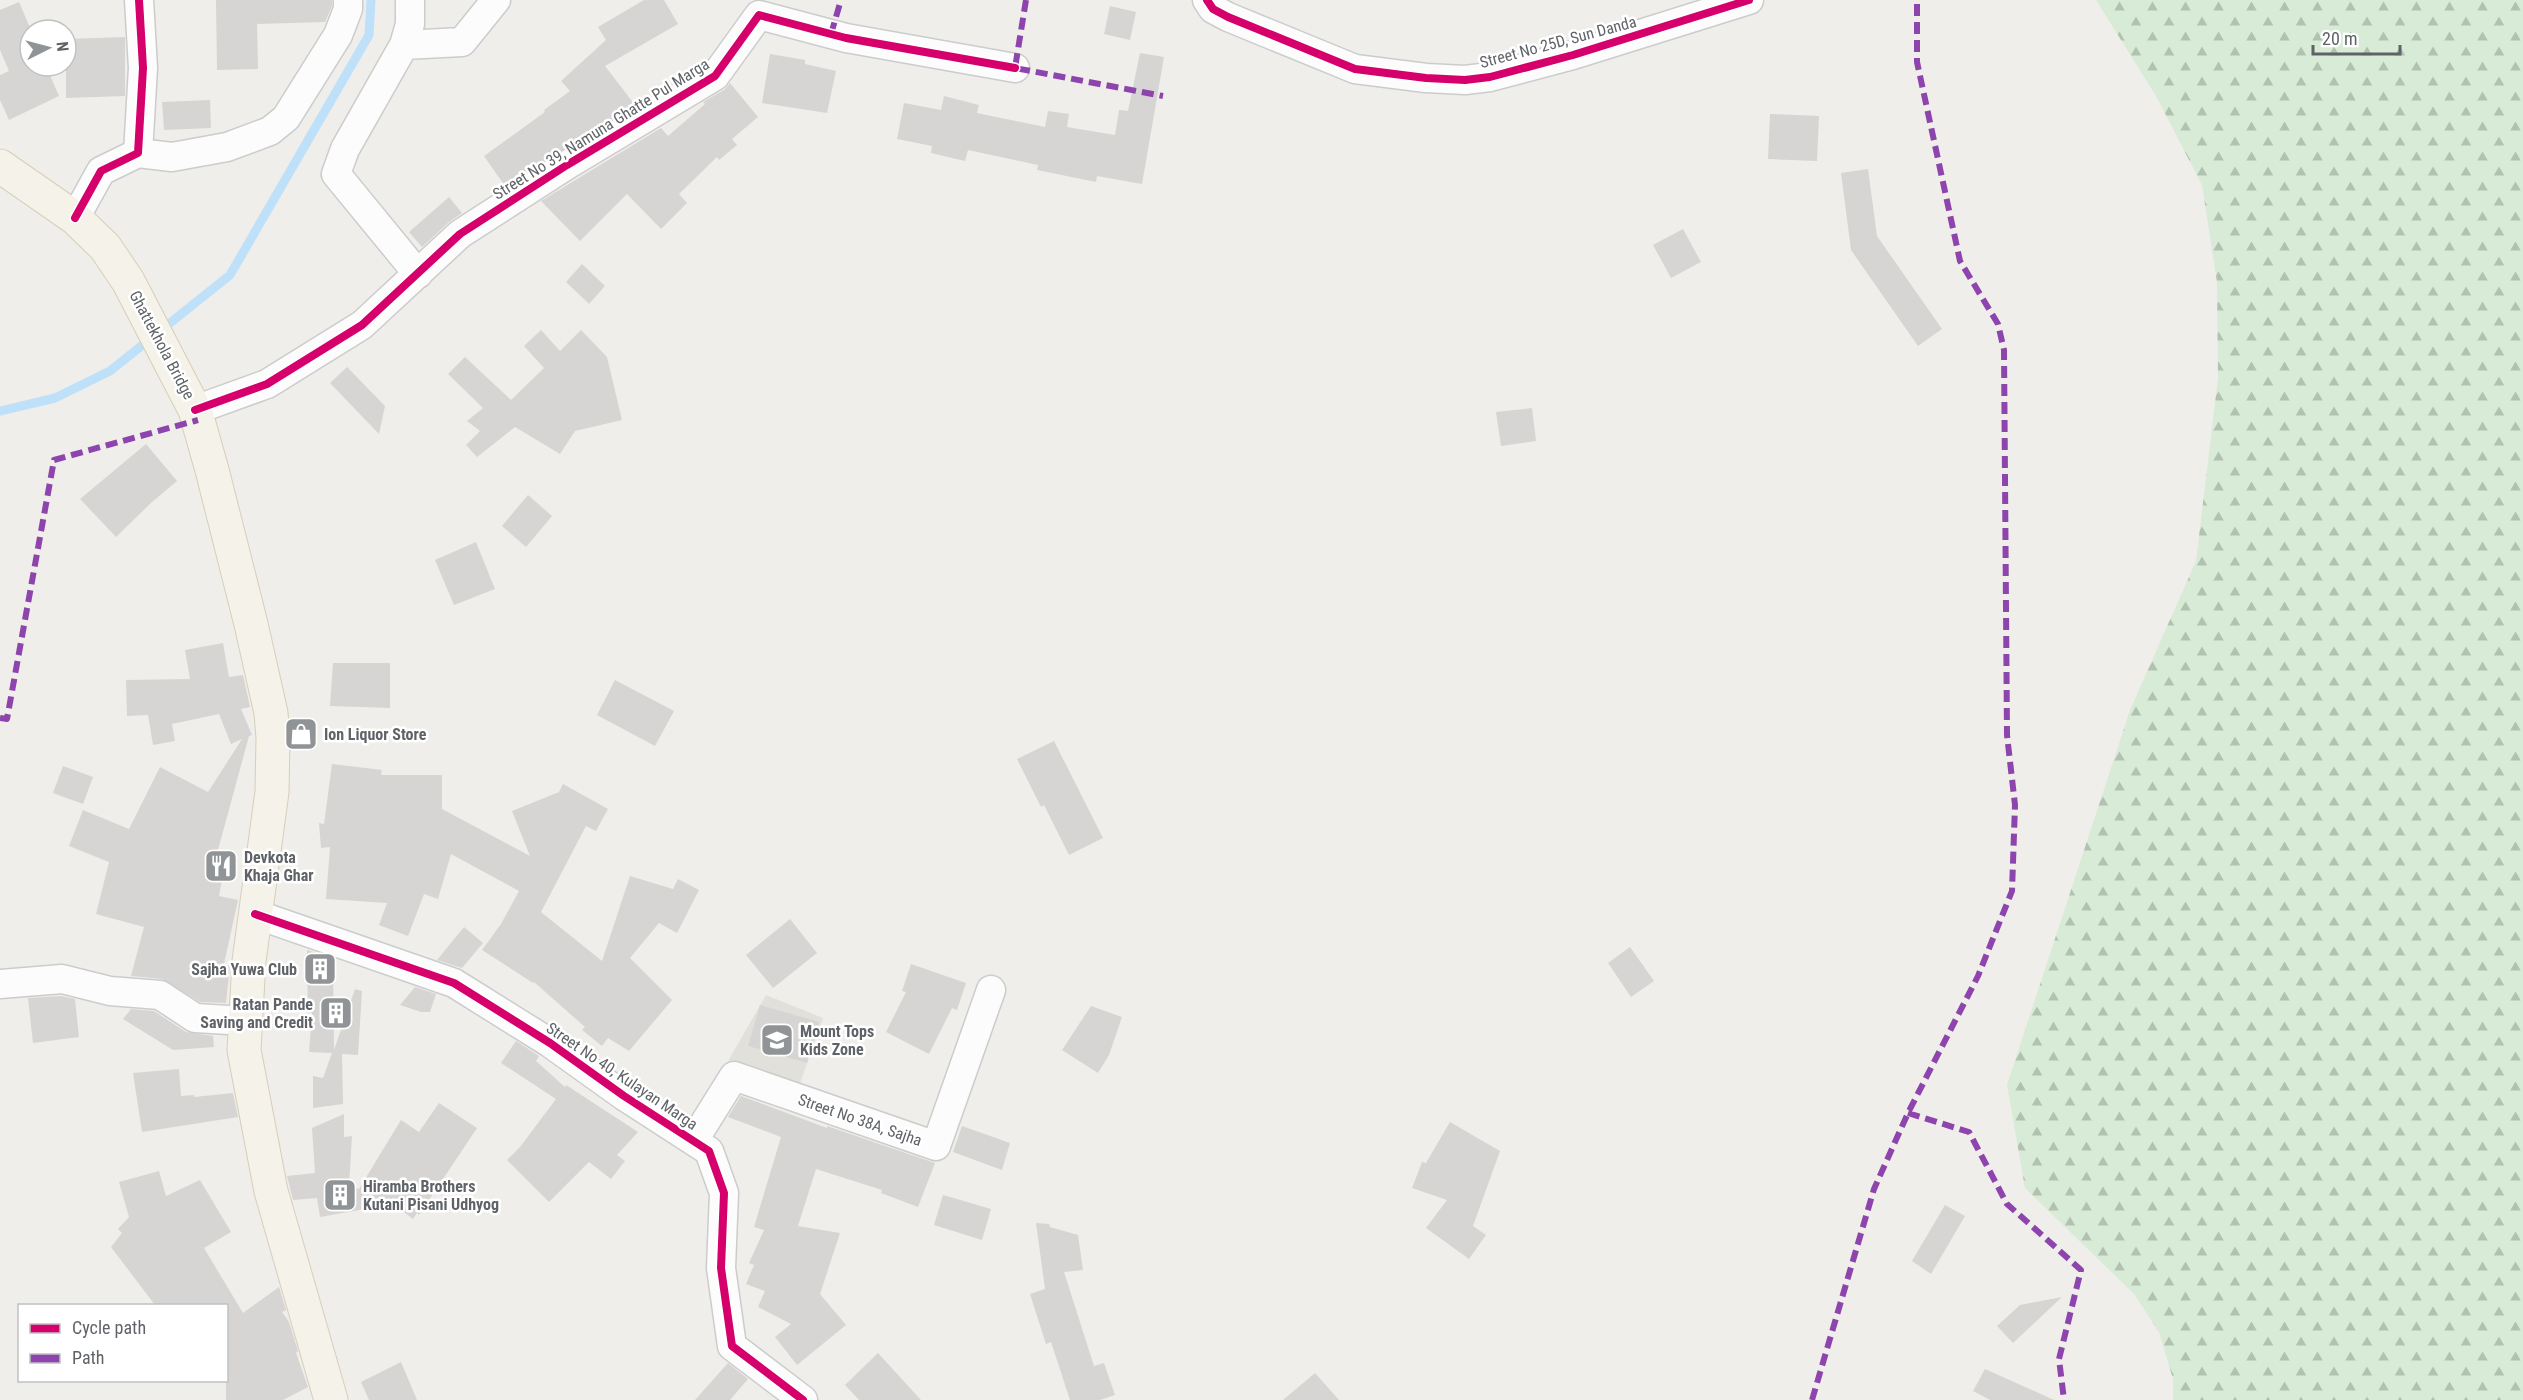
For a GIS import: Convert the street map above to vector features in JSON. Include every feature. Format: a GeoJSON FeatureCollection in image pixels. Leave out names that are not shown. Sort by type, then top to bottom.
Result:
{"type":"FeatureCollection","features":[{"type":"Feature","properties":{"kind":"main road","name":"Ghattekhola Bridge"},"geometry":{"type":"LineString","coordinates":[[0,166],[75,218],[98,239],[128,281],[195,410],[248,612],[270,713],[274,767],[249,961],[244,1050],[271,1191],[331,1400]]}},
{"type":"Feature","properties":{"kind":"street"},"geometry":{"type":"LineString","coordinates":[[138,153],[142,68],[139,0]]}},
{"type":"Feature","properties":{"kind":"street"},"geometry":{"type":"LineString","coordinates":[[75,218],[101,171],[138,153],[172,157],[228,147],[270,131],[286,118],[339,34],[348,9],[348,0]]}},
{"type":"Feature","properties":{"kind":"street"},"geometry":{"type":"LineString","coordinates":[[410,0],[410,24],[404,45],[345,149],[336,174],[418,274]]}},
{"type":"Feature","properties":{"kind":"street"},"geometry":{"type":"LineString","coordinates":[[404,45],[462,42],[496,0]]}},
{"type":"Feature","properties":{"kind":"street","name":"Street No 25D, Sun Danda"},"geometry":{"type":"LineString","coordinates":[[1207,0],[1213,9],[1228,17],[1354,69],[1454,80],[1490,76],[1573,55],[1749,0]]}},
{"type":"Feature","properties":{"kind":"street","name":"Street No 39, Namuna Ghatte Pul Marga"},"geometry":{"type":"LineString","coordinates":[[195,410],[267,384],[362,325],[460,234],[567,165],[715,76],[759,15],[846,38],[1015,68]]}},
{"type":"Feature","properties":{"kind":"street","name":"Street No 40, Kulayan Marga"},"geometry":{"type":"LineString","coordinates":[[255,914],[454,983],[550,1043],[624,1096],[709,1151],[724,1193],[721,1268],[732,1346],[803,1400]]}},
{"type":"Feature","properties":{"kind":"street"},"geometry":{"type":"LineString","coordinates":[[0,984],[62,980],[110,991],[160,995],[195,1018],[246,1021]]}},
{"type":"Feature","properties":{"kind":"street","name":"Street No 38A, Sajha"},"geometry":{"type":"LineString","coordinates":[[694,1140],[734,1076],[936,1146],[991,990]]}},
{"type":"Feature","properties":{"kind":"shaded area","name":"Mount Tops Kids Zone"},"geometry":{"type":"Polygon","coordinates":[[[766,995],[823,1018],[798,1089],[727,1063],[766,995]]]}},
{"type":"Feature","properties":{"kind":"green space"},"geometry":{"type":"Polygon","coordinates":[[[2096,0],[2523,0],[2523,1400],[2173,1400],[2173,1379],[2159,1332],[2134,1294],[2025,1188],[2007,1085],[2130,710],[2196,561],[2218,378],[2217,282],[2202,185],[2156,96],[2096,0]]]}},
{"type":"Feature","properties":{"kind":"building"},"geometry":{"type":"Polygon","coordinates":[[[216,0],[332,0],[332,6],[325,22],[257,24],[258,69],[217,70],[216,0]]]}},
{"type":"Feature","properties":{"kind":"building"},"geometry":{"type":"Polygon","coordinates":[[[644,0],[664,0],[678,24],[605,66],[635,105],[505,186],[484,156],[570,91],[561,81],[606,40],[598,27],[644,0]]]}},
{"type":"Feature","properties":{"kind":"building"},"geometry":{"type":"Polygon","coordinates":[[[19,2],[26,18],[18,18],[18,78],[51,78],[59,96],[9,120],[0,100],[0,75],[9,71],[0,50],[0,10],[19,2]]]}},
{"type":"Feature","properties":{"kind":"building"},"geometry":{"type":"Polygon","coordinates":[[[1110,6],[1136,12],[1130,40],[1104,34],[1110,6]]]}},
{"type":"Feature","properties":{"kind":"building"},"geometry":{"type":"Polygon","coordinates":[[[125,37],[125,96],[66,98],[66,78],[78,78],[78,39],[125,37]]]}},
{"type":"Feature","properties":{"kind":"building"},"geometry":{"type":"Polygon","coordinates":[[[1140,53],[1164,57],[1142,184],[1097,176],[1096,182],[1037,170],[1038,165],[968,150],[965,161],[931,153],[932,146],[897,139],[904,103],[941,110],[944,96],[979,105],[977,113],[1045,127],[1048,111],[1069,114],[1067,127],[1115,135],[1119,110],[1128,111],[1140,53]]]}},
{"type":"Feature","properties":{"kind":"building"},"geometry":{"type":"Polygon","coordinates":[[[770,54],[805,60],[805,64],[836,71],[827,113],[762,103],[770,54]]]}},
{"type":"Feature","properties":{"kind":"building"},"geometry":{"type":"Polygon","coordinates":[[[730,83],[758,117],[732,139],[737,145],[719,160],[717,157],[679,194],[687,203],[661,229],[627,194],[580,241],[541,201],[661,128],[668,136],[705,104],[703,102],[724,90],[730,83]]]}},
{"type":"Feature","properties":{"kind":"building"},"geometry":{"type":"Polygon","coordinates":[[[210,100],[211,128],[164,130],[162,102],[210,100]]]}},
{"type":"Feature","properties":{"kind":"building"},"geometry":{"type":"Polygon","coordinates":[[[1770,114],[1819,116],[1817,161],[1768,159],[1770,114]]]}},
{"type":"Feature","properties":{"kind":"building"},"geometry":{"type":"Polygon","coordinates":[[[1868,169],[1877,236],[1942,329],[1918,346],[1851,250],[1841,173],[1868,169]]]}},
{"type":"Feature","properties":{"kind":"building"},"geometry":{"type":"Polygon","coordinates":[[[449,197],[462,213],[422,247],[409,232],[449,197]]]}},
{"type":"Feature","properties":{"kind":"building"},"geometry":{"type":"Polygon","coordinates":[[[1683,229],[1701,262],[1671,278],[1653,245],[1683,229]]]}},
{"type":"Feature","properties":{"kind":"building"},"geometry":{"type":"Polygon","coordinates":[[[582,264],[605,286],[589,304],[566,282],[582,264]]]}},
{"type":"Feature","properties":{"kind":"building"},"geometry":{"type":"Polygon","coordinates":[[[541,330],[560,351],[581,330],[607,357],[622,420],[575,431],[560,454],[515,427],[477,457],[466,445],[480,431],[467,421],[483,408],[448,374],[465,357],[511,400],[544,368],[524,346],[541,330]]]}},
{"type":"Feature","properties":{"kind":"building"},"geometry":{"type":"Polygon","coordinates":[[[347,367],[385,406],[379,434],[330,383],[347,367]]]}},
{"type":"Feature","properties":{"kind":"building"},"geometry":{"type":"Polygon","coordinates":[[[1532,408],[1536,441],[1501,446],[1496,412],[1532,408]]]}},
{"type":"Feature","properties":{"kind":"building"},"geometry":{"type":"Polygon","coordinates":[[[146,444],[177,481],[116,537],[80,499],[146,444]]]}},
{"type":"Feature","properties":{"kind":"building"},"geometry":{"type":"Polygon","coordinates":[[[528,495],[552,516],[526,547],[502,526],[528,495]]]}},
{"type":"Feature","properties":{"kind":"building"},"geometry":{"type":"Polygon","coordinates":[[[476,542],[495,589],[454,605],[435,560],[476,542]]]}},
{"type":"Feature","properties":{"kind":"building"},"geometry":{"type":"Polygon","coordinates":[[[223,643],[229,677],[243,675],[250,707],[241,709],[252,735],[249,736],[218,850],[227,852],[219,896],[238,900],[224,964],[230,966],[226,1003],[200,1002],[162,979],[131,976],[144,927],[96,914],[109,862],[69,846],[83,810],[129,829],[160,767],[208,792],[242,739],[231,744],[219,714],[172,724],[175,741],[153,745],[148,715],[127,716],[126,680],[190,679],[185,650],[223,643]]]}},
{"type":"Feature","properties":{"kind":"building"},"geometry":{"type":"Polygon","coordinates":[[[333,663],[390,663],[390,708],[330,706],[333,663]]]}},
{"type":"Feature","properties":{"kind":"building"},"geometry":{"type":"Polygon","coordinates":[[[615,680],[674,711],[655,746],[597,715],[615,680]]]}},
{"type":"Feature","properties":{"kind":"building"},"geometry":{"type":"Polygon","coordinates":[[[1054,741],[1103,838],[1069,855],[1044,805],[1041,807],[1017,759],[1054,741]]]}},
{"type":"Feature","properties":{"kind":"building"},"geometry":{"type":"Polygon","coordinates":[[[332,764],[382,770],[381,775],[442,775],[442,809],[530,856],[512,811],[559,792],[563,784],[608,809],[596,831],[586,826],[541,912],[602,961],[630,876],[673,889],[678,879],[699,890],[677,933],[659,923],[630,958],[672,1000],[629,1051],[608,1038],[602,1046],[582,1030],[585,1027],[534,982],[482,950],[501,924],[519,891],[451,854],[438,899],[424,894],[408,936],[379,925],[387,903],[326,899],[330,847],[321,848],[319,823],[324,824],[332,764]]]}},
{"type":"Feature","properties":{"kind":"building"},"geometry":{"type":"Polygon","coordinates":[[[63,766],[93,777],[83,804],[53,793],[63,766]]]}},
{"type":"Feature","properties":{"kind":"building"},"geometry":{"type":"Polygon","coordinates":[[[790,919],[817,953],[773,988],[746,955],[790,919]]]}},
{"type":"Feature","properties":{"kind":"building"},"geometry":{"type":"Polygon","coordinates":[[[464,927],[483,943],[462,968],[437,960],[464,927]]]}},
{"type":"Feature","properties":{"kind":"building"},"geometry":{"type":"Polygon","coordinates":[[[1630,947],[1654,981],[1631,997],[1608,963],[1630,947]]]}},
{"type":"Feature","properties":{"kind":"building"},"geometry":{"type":"Polygon","coordinates":[[[307,950],[333,958],[334,1050],[355,989],[362,991],[358,1055],[342,1054],[343,1104],[313,1108],[313,1076],[323,1078],[332,1053],[309,1052],[312,1013],[308,1013],[307,950]]]}},
{"type":"Feature","properties":{"kind":"building"},"geometry":{"type":"Polygon","coordinates":[[[911,964],[966,983],[957,1010],[952,1008],[929,1054],[886,1032],[906,992],[902,991],[911,964]]]}},
{"type":"Feature","properties":{"kind":"building"},"geometry":{"type":"Polygon","coordinates":[[[415,987],[436,994],[430,1012],[421,1012],[400,1005],[415,987]]]}},
{"type":"Feature","properties":{"kind":"building"},"geometry":{"type":"Polygon","coordinates":[[[61,996],[75,999],[79,1037],[33,1043],[28,998],[61,996]]]}},
{"type":"Feature","properties":{"kind":"building"},"geometry":{"type":"Polygon","coordinates":[[[760,1005],[819,1022],[807,1063],[748,1046],[760,1005]]]}},
{"type":"Feature","properties":{"kind":"building"},"geometry":{"type":"Polygon","coordinates":[[[1091,1006],[1122,1017],[1109,1055],[1098,1073],[1062,1050],[1091,1006]]]}},
{"type":"Feature","properties":{"kind":"building"},"geometry":{"type":"Polygon","coordinates":[[[131,1009],[154,1011],[186,1032],[213,1036],[214,1047],[173,1050],[123,1019],[131,1009]]]}},
{"type":"Feature","properties":{"kind":"building"},"geometry":{"type":"Polygon","coordinates":[[[516,1041],[539,1056],[536,1061],[565,1087],[566,1085],[638,1132],[617,1155],[625,1161],[611,1179],[589,1162],[549,1202],[507,1160],[520,1147],[556,1099],[501,1063],[516,1041]]]}},
{"type":"Feature","properties":{"kind":"building"},"geometry":{"type":"Polygon","coordinates":[[[179,1069],[181,1096],[233,1093],[238,1117],[142,1132],[133,1073],[179,1069]]]}},
{"type":"Feature","properties":{"kind":"building"},"geometry":{"type":"Polygon","coordinates":[[[741,1096],[827,1128],[827,1126],[935,1163],[918,1207],[881,1193],[882,1190],[816,1169],[798,1226],[840,1233],[820,1294],[846,1325],[797,1365],[775,1337],[791,1324],[758,1307],[765,1291],[746,1284],[754,1265],[749,1263],[764,1230],[754,1227],[781,1137],[728,1117],[741,1096]]]}},
{"type":"Feature","properties":{"kind":"building"},"geometry":{"type":"Polygon","coordinates":[[[439,1103],[477,1128],[419,1215],[417,1213],[413,1219],[393,1204],[320,1217],[317,1198],[293,1200],[287,1176],[315,1173],[312,1128],[344,1114],[344,1137],[352,1136],[349,1186],[359,1189],[401,1120],[419,1132],[439,1103]]]}},
{"type":"Feature","properties":{"kind":"building"},"geometry":{"type":"Polygon","coordinates":[[[1450,1122],[1500,1151],[1473,1226],[1486,1235],[1469,1259],[1426,1228],[1447,1200],[1412,1188],[1422,1162],[1426,1163],[1450,1122]]]}},
{"type":"Feature","properties":{"kind":"building"},"geometry":{"type":"Polygon","coordinates":[[[962,1126],[1010,1143],[1002,1170],[953,1152],[962,1126]]]}},
{"type":"Feature","properties":{"kind":"building"},"geometry":{"type":"Polygon","coordinates":[[[159,1171],[166,1196],[200,1180],[231,1232],[204,1248],[243,1313],[279,1287],[286,1310],[282,1312],[289,1322],[298,1351],[296,1353],[308,1387],[283,1400],[226,1400],[228,1304],[154,1304],[111,1247],[122,1233],[118,1229],[129,1217],[119,1182],[159,1171]]]}},
{"type":"Feature","properties":{"kind":"building"},"geometry":{"type":"Polygon","coordinates":[[[943,1195],[991,1209],[982,1240],[934,1225],[943,1195]]]}},
{"type":"Feature","properties":{"kind":"building"},"geometry":{"type":"Polygon","coordinates":[[[1945,1205],[1965,1216],[1931,1274],[1912,1261],[1945,1205]]]}},
{"type":"Feature","properties":{"kind":"building"},"geometry":{"type":"Polygon","coordinates":[[[1036,1223],[1049,1224],[1050,1227],[1078,1235],[1083,1270],[1064,1272],[1094,1366],[1104,1363],[1115,1395],[1100,1400],[1070,1400],[1051,1342],[1046,1344],[1030,1294],[1045,1289],[1036,1223]]]}},
{"type":"Feature","properties":{"kind":"building"},"geometry":{"type":"Polygon","coordinates":[[[2062,1297],[2013,1343],[1997,1326],[2020,1305],[2062,1297]]]}},
{"type":"Feature","properties":{"kind":"building"},"geometry":{"type":"Polygon","coordinates":[[[878,1353],[921,1400],[859,1400],[845,1385],[878,1353]]]}},
{"type":"Feature","properties":{"kind":"building"},"geometry":{"type":"Polygon","coordinates":[[[401,1362],[417,1400],[369,1400],[361,1382],[401,1362]]]}},
{"type":"Feature","properties":{"kind":"building"},"geometry":{"type":"Polygon","coordinates":[[[728,1363],[748,1379],[730,1400],[695,1400],[728,1363]]]}},
{"type":"Feature","properties":{"kind":"building"},"geometry":{"type":"Polygon","coordinates":[[[1985,1369],[2054,1400],[1990,1400],[1973,1391],[1985,1369]]]}},
{"type":"Feature","properties":{"kind":"building"},"geometry":{"type":"Polygon","coordinates":[[[1315,1373],[1339,1400],[1283,1400],[1315,1373]]]}},
{"type":"Feature","properties":{"kind":"waterway"},"geometry":{"type":"LineString","coordinates":[[0,411],[55,398],[110,371],[230,275],[369,35],[371,0]]}},
{"type":"Feature","properties":{"kind":"marked path"},"geometry":{"type":"LineString","coordinates":[[831,34],[841,0]]}},
{"type":"Feature","properties":{"kind":"marked path"},"geometry":{"type":"LineString","coordinates":[[1026,0],[1015,68],[1163,96]]}},
{"type":"Feature","properties":{"kind":"marked path"},"geometry":{"type":"LineString","coordinates":[[1812,1400],[1874,1189],[1908,1113],[1978,976],[2012,891],[2015,805],[2007,735],[2004,350],[1998,324],[1960,261],[1917,62],[1917,0]]}},
{"type":"Feature","properties":{"kind":"marked path"},"geometry":{"type":"LineString","coordinates":[[0,718],[7,719],[54,460],[198,420]]}},
{"type":"Feature","properties":{"kind":"marked path"},"geometry":{"type":"LineString","coordinates":[[1908,1113],[1969,1132],[2007,1204],[2081,1270],[2059,1359],[2064,1400]]}},
{"type":"Feature","properties":{"kind":"cycle path"},"geometry":{"type":"LineString","coordinates":[[75,218],[101,171],[138,153],[143,68],[139,0]]}},
{"type":"Feature","properties":{"kind":"cycle path"},"geometry":{"type":"LineString","coordinates":[[1207,0],[1213,9],[1228,17],[1355,69],[1426,78],[1465,80],[1490,77],[1573,55],[1749,0]]}},
{"type":"Feature","properties":{"kind":"cycle path"},"geometry":{"type":"LineString","coordinates":[[195,410],[267,384],[362,325],[460,234],[567,165],[715,76],[759,15],[846,38],[1015,68]]}},
{"type":"Feature","properties":{"kind":"cycle path"},"geometry":{"type":"LineString","coordinates":[[255,914],[454,983],[550,1043],[624,1096],[709,1151],[724,1193],[721,1268],[732,1346],[803,1400]]}},
{"type":"Feature","properties":{"kind":"place","name":"Ion Liquor Store"},"geometry":{"type":"Point","coordinates":[301,734]}},
{"type":"Feature","properties":{"kind":"place","name":"Devkota Khaja Ghar"},"geometry":{"type":"Point","coordinates":[221,866]}},
{"type":"Feature","properties":{"kind":"place","name":"Sajha Yuwa Club"},"geometry":{"type":"Point","coordinates":[320,969]}},
{"type":"Feature","properties":{"kind":"place","name":"Ratan Pande Saving and Credit"},"geometry":{"type":"Point","coordinates":[336,1013]}},
{"type":"Feature","properties":{"kind":"place","name":"Mount Tops Kids Zone"},"geometry":{"type":"Point","coordinates":[777,1040]}},
{"type":"Feature","properties":{"kind":"place","name":"Hiramba Brothers Kutani Pisani Udhyog"},"geometry":{"type":"Point","coordinates":[340,1195]}}]}
